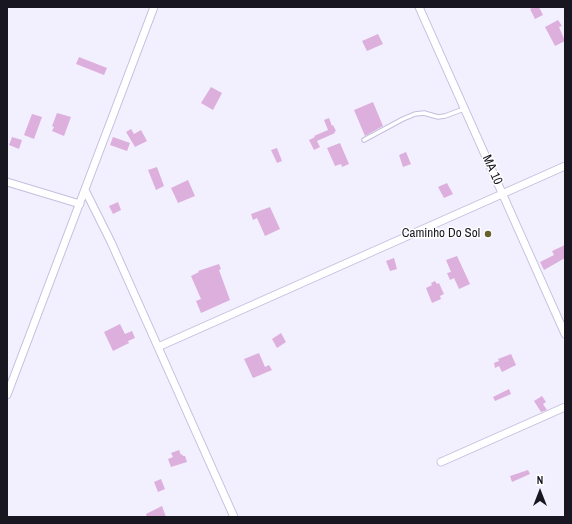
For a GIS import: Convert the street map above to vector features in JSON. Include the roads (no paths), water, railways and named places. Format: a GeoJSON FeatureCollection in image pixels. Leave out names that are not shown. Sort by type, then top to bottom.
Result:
{"type":"FeatureCollection","features":[{"type":"Feature","properties":{"kind":"street"},"geometry":{"type":"LineString","coordinates":[[7,395],[86,190],[154,7]]}},
{"type":"Feature","properties":{"kind":"street","name":"MA 10"},"geometry":{"type":"LineString","coordinates":[[419,7],[503,195],[563,323],[565,334]]}},
{"type":"Feature","properties":{"kind":"street"},"geometry":{"type":"LineString","coordinates":[[158,347],[503,195],[565,166]]}},
{"type":"Feature","properties":{"kind":"street"},"geometry":{"type":"LineString","coordinates":[[7,182],[80,204]]}},
{"type":"Feature","properties":{"kind":"street"},"geometry":{"type":"LineString","coordinates":[[86,190],[111,242],[234,517]]}},
{"type":"Feature","properties":{"kind":"street"},"geometry":{"type":"LineString","coordinates":[[441,462],[565,407]]}},
{"type":"Feature","properties":{"kind":"lane"},"geometry":{"type":"LineString","coordinates":[[364,140],[415,114],[424,113],[438,116],[451,114],[464,109]]}},
{"type":"Feature","properties":{"kind":"place","name":"Caminho Do Sol"},"geometry":{"type":"Point","coordinates":[488,234]}}]}
